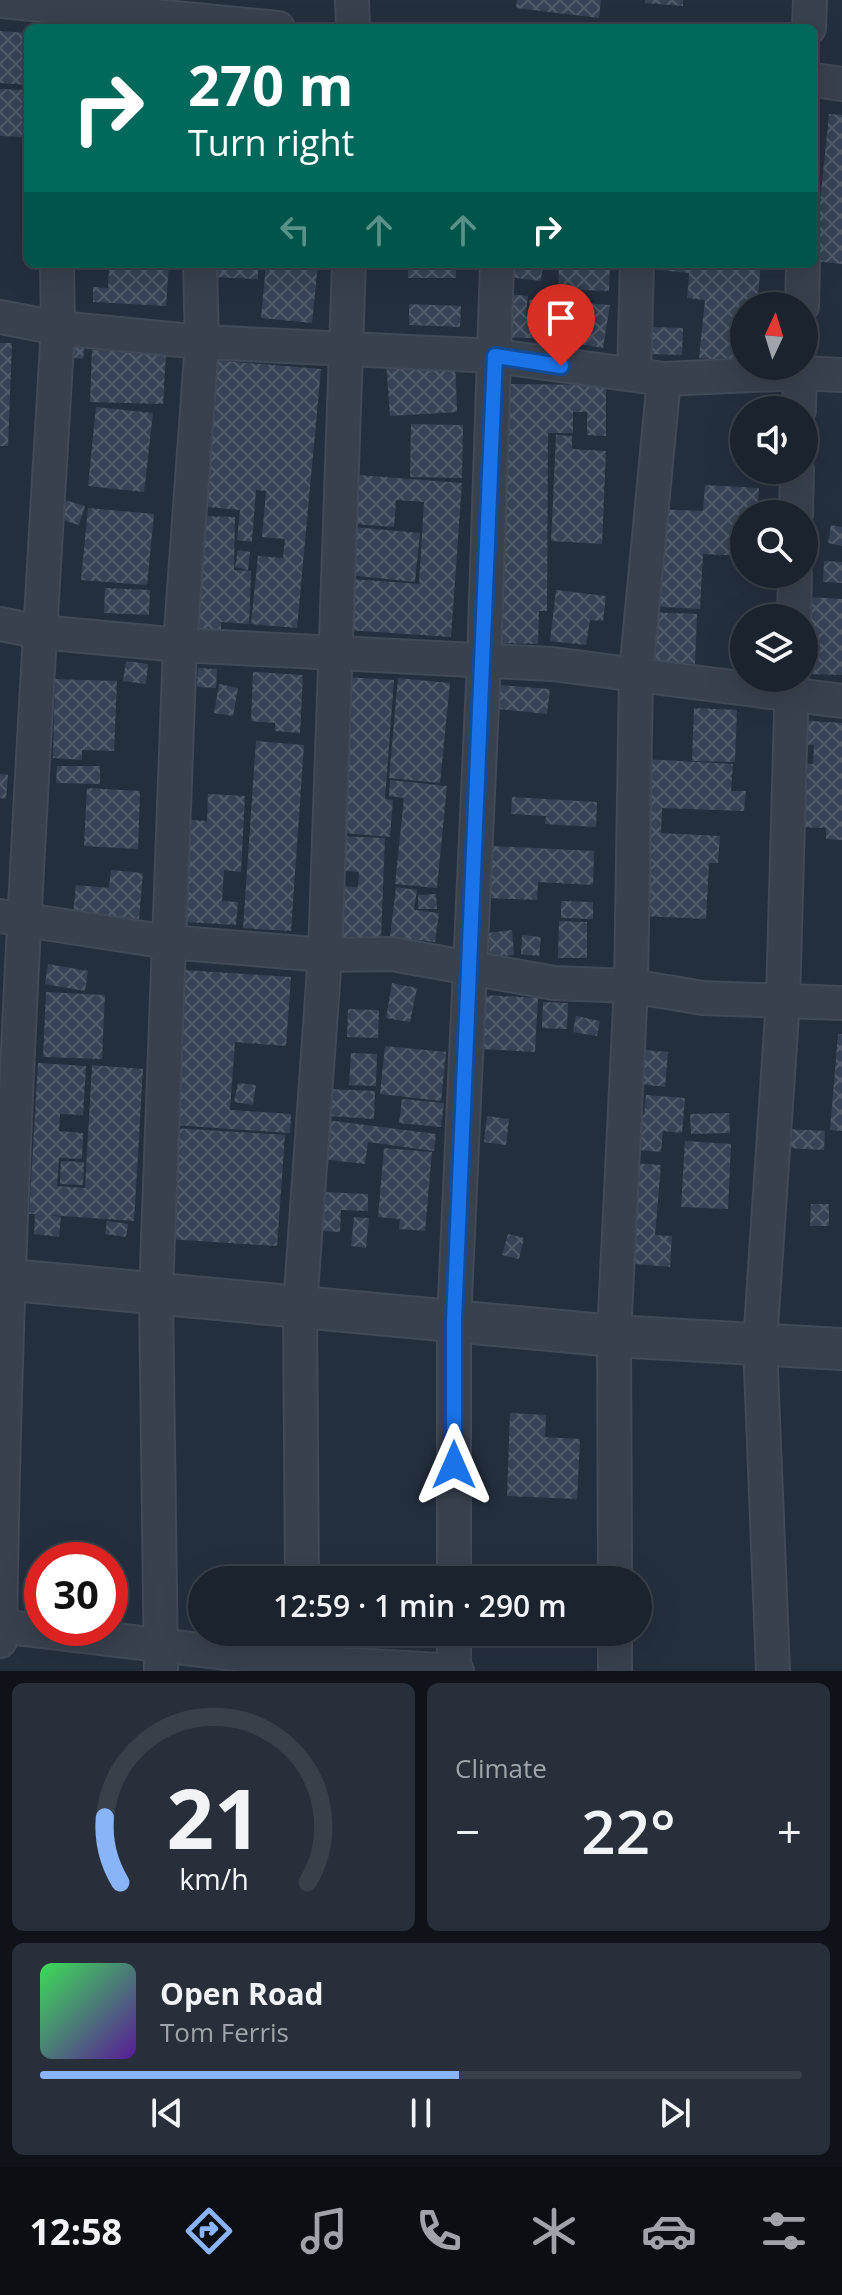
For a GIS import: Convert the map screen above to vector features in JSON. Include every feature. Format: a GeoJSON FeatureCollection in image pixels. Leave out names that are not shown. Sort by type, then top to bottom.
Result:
{"type":"FeatureCollection","features":[{"type":"Feature","properties":{"kind":"street"},"geometry":{"type":"LineString","coordinates":[[352,0],[353,24]]}},
{"type":"Feature","properties":{"kind":"street"},"geometry":{"type":"LineString","coordinates":[[809,24],[810,0]]}},
{"type":"Feature","properties":{"kind":"street"},"geometry":{"type":"LineString","coordinates":[[0,1],[54,11],[194,17],[247,24]]}},
{"type":"Feature","properties":{"kind":"street"},"geometry":{"type":"LineString","coordinates":[[818,81],[842,84]]}},
{"type":"Feature","properties":{"kind":"street"},"geometry":{"type":"LineString","coordinates":[[0,1641],[12,918],[40,632],[58,328],[57,268]]}},
{"type":"Feature","properties":{"kind":"street"},"geometry":{"type":"LineString","coordinates":[[162,1660],[156,1293],[180,645],[202,342],[200,268]]}},
{"type":"Feature","properties":{"kind":"street"},"geometry":{"type":"LineString","coordinates":[[302,1566],[300,1307],[325,955],[339,473],[349,268]]}},
{"type":"Feature","properties":{"kind":"street"},"geometry":{"type":"LineString","coordinates":[[454,1566],[454,1321],[484,661],[497,268]]}},
{"type":"Feature","properties":{"kind":"street"},"geometry":{"type":"LineString","coordinates":[[615,1566],[614,1336],[631,986],[636,673],[649,376],[637,268]]}},
{"type":"Feature","properties":{"kind":"street"},"geometry":{"type":"LineString","coordinates":[[802,292],[803,268]]}},
{"type":"Feature","properties":{"kind":"street"},"geometry":{"type":"LineString","coordinates":[[0,317],[58,328],[202,342],[495,356],[649,376],[730,373]]}},
{"type":"Feature","properties":{"kind":"street"},"geometry":{"type":"LineString","coordinates":[[818,372],[842,375]]}},
{"type":"Feature","properties":{"kind":"street"},"geometry":{"type":"LineString","coordinates":[[0,624],[40,632],[180,645],[484,661],[730,681]]}},
{"type":"Feature","properties":{"kind":"street"},"geometry":{"type":"LineString","coordinates":[[773,1671],[760,1343],[783,1000],[792,692]]}},
{"type":"Feature","properties":{"kind":"street"},"geometry":{"type":"LineString","coordinates":[[810,692],[842,701]]}},
{"type":"Feature","properties":{"kind":"street"},"geometry":{"type":"LineString","coordinates":[[12,918],[168,942],[325,955],[392,954],[554,983],[631,986],[703,998],[842,1003]]}},
{"type":"Feature","properties":{"kind":"street"},"geometry":{"type":"LineString","coordinates":[[4,1279],[614,1336],[842,1349]]}},
{"type":"Feature","properties":{"kind":"street"},"geometry":{"type":"LineString","coordinates":[[0,1626],[162,1660],[302,1655],[455,1671],[454,1646]]}},
{"type":"Feature","properties":{"kind":"street"},"geometry":{"type":"LineString","coordinates":[[615,1646],[615,1671]]}},
{"type":"Feature","properties":{"kind":"building"},"geometry":{"type":"Polygon","coordinates":[[[517,0],[601,0],[599,18],[516,8],[517,0]]]}},
{"type":"Feature","properties":{"kind":"building"},"geometry":{"type":"Polygon","coordinates":[[[645,0],[683,0],[683,6],[645,3],[645,0]]]}},
{"type":"Feature","properties":{"kind":"building"},"geometry":{"type":"Polygon","coordinates":[[[0,31],[24,33],[24,85],[0,83],[0,31]]]}},
{"type":"Feature","properties":{"kind":"building"},"geometry":{"type":"Polygon","coordinates":[[[0,89],[24,90],[24,137],[0,136],[0,89]]]}},
{"type":"Feature","properties":{"kind":"building"},"geometry":{"type":"Polygon","coordinates":[[[829,114],[842,115],[842,264],[818,261],[818,222],[829,114]]]}},
{"type":"Feature","properties":{"kind":"building"},"geometry":{"type":"Polygon","coordinates":[[[169,268],[166,306],[93,302],[93,287],[108,288],[109,269],[169,268]]]}},
{"type":"Feature","properties":{"kind":"building"},"geometry":{"type":"Polygon","coordinates":[[[210,268],[258,268],[258,279],[210,277],[210,268]]]}},
{"type":"Feature","properties":{"kind":"building"},"geometry":{"type":"Polygon","coordinates":[[[266,268],[318,268],[312,323],[261,318],[266,268]]]}},
{"type":"Feature","properties":{"kind":"building"},"geometry":{"type":"Polygon","coordinates":[[[408,268],[456,268],[456,278],[408,278],[408,268]]]}},
{"type":"Feature","properties":{"kind":"building"},"geometry":{"type":"Polygon","coordinates":[[[508,268],[543,268],[541,281],[507,277],[508,268]]]}},
{"type":"Feature","properties":{"kind":"building"},"geometry":{"type":"Polygon","coordinates":[[[559,268],[610,268],[609,291],[581,290],[581,301],[558,300],[559,268]]]}},
{"type":"Feature","properties":{"kind":"building"},"geometry":{"type":"Polygon","coordinates":[[[761,268],[758,292],[730,292],[730,361],[699,358],[705,300],[687,298],[689,273],[648,269],[761,268]]]}},
{"type":"Feature","properties":{"kind":"building"},"geometry":{"type":"Polygon","coordinates":[[[506,294],[528,296],[526,315],[553,317],[552,335],[558,301],[610,305],[603,348],[551,339],[502,337],[506,294]]]}},
{"type":"Feature","properties":{"kind":"building"},"geometry":{"type":"Polygon","coordinates":[[[549,298],[550,312],[531,314],[529,300],[549,298]]]}},
{"type":"Feature","properties":{"kind":"building"},"geometry":{"type":"Polygon","coordinates":[[[409,304],[461,306],[460,327],[409,325],[409,304]]]}},
{"type":"Feature","properties":{"kind":"building"},"geometry":{"type":"Polygon","coordinates":[[[649,327],[683,328],[682,355],[648,354],[649,327]]]}},
{"type":"Feature","properties":{"kind":"building"},"geometry":{"type":"Polygon","coordinates":[[[65,342],[85,344],[83,359],[63,357],[65,342]]]}},
{"type":"Feature","properties":{"kind":"building"},"geometry":{"type":"Polygon","coordinates":[[[0,343],[12,343],[8,446],[0,446],[0,343]]]}},
{"type":"Feature","properties":{"kind":"building"},"geometry":{"type":"Polygon","coordinates":[[[92,350],[166,353],[163,404],[90,402],[92,350]]]}},
{"type":"Feature","properties":{"kind":"building"},"geometry":{"type":"Polygon","coordinates":[[[455,359],[457,412],[390,416],[386,362],[455,359]]]}},
{"type":"Feature","properties":{"kind":"building"},"geometry":{"type":"Polygon","coordinates":[[[211,360],[321,369],[297,628],[251,624],[258,556],[283,558],[285,539],[262,537],[266,491],[256,490],[252,542],[237,540],[240,510],[198,506],[211,360]]]}},
{"type":"Feature","properties":{"kind":"building"},"geometry":{"type":"Polygon","coordinates":[[[502,384],[606,385],[606,436],[587,435],[587,412],[573,412],[573,433],[548,433],[547,611],[539,611],[538,644],[501,643],[502,384]]]}},
{"type":"Feature","properties":{"kind":"building"},"geometry":{"type":"Polygon","coordinates":[[[96,407],[153,413],[144,492],[88,486],[96,407]]]}},
{"type":"Feature","properties":{"kind":"building"},"geometry":{"type":"Polygon","coordinates":[[[411,424],[463,425],[462,478],[410,477],[411,424]]]}},
{"type":"Feature","properties":{"kind":"building"},"geometry":{"type":"Polygon","coordinates":[[[556,435],[572,436],[572,449],[606,451],[602,544],[551,541],[556,435]]]}},
{"type":"Feature","properties":{"kind":"building"},"geometry":{"type":"Polygon","coordinates":[[[358,475],[462,483],[451,637],[348,630],[352,579],[419,584],[424,502],[396,500],[394,527],[354,524],[358,475]]]}},
{"type":"Feature","properties":{"kind":"building"},"geometry":{"type":"Polygon","coordinates":[[[705,485],[759,488],[758,500],[730,500],[730,555],[703,554],[700,609],[648,606],[653,509],[703,511],[705,485]]]}},
{"type":"Feature","properties":{"kind":"building"},"geometry":{"type":"Polygon","coordinates":[[[61,499],[85,506],[79,525],[56,518],[61,499]]]}},
{"type":"Feature","properties":{"kind":"building"},"geometry":{"type":"Polygon","coordinates":[[[88,508],[154,514],[147,585],[81,580],[88,508]]]}},
{"type":"Feature","properties":{"kind":"building"},"geometry":{"type":"Polygon","coordinates":[[[202,516],[235,517],[234,570],[251,571],[249,624],[221,622],[221,633],[197,632],[202,516]]]}},
{"type":"Feature","properties":{"kind":"building"},"geometry":{"type":"Polygon","coordinates":[[[831,525],[842,527],[842,546],[828,543],[831,525]]]}},
{"type":"Feature","properties":{"kind":"building"},"geometry":{"type":"Polygon","coordinates":[[[354,527],[420,533],[415,582],[349,575],[354,527]]]}},
{"type":"Feature","properties":{"kind":"building"},"geometry":{"type":"Polygon","coordinates":[[[238,550],[250,552],[248,570],[235,567],[238,550]]]}},
{"type":"Feature","properties":{"kind":"building"},"geometry":{"type":"Polygon","coordinates":[[[824,561],[842,562],[842,583],[823,582],[824,561]]]}},
{"type":"Feature","properties":{"kind":"building"},"geometry":{"type":"Polygon","coordinates":[[[105,588],[150,590],[149,615],[104,613],[105,588]]]}},
{"type":"Feature","properties":{"kind":"building"},"geometry":{"type":"Polygon","coordinates":[[[556,590],[606,596],[603,621],[590,620],[586,645],[550,641],[556,590]]]}},
{"type":"Feature","properties":{"kind":"building"},"geometry":{"type":"Polygon","coordinates":[[[810,597],[842,599],[842,675],[818,674],[818,604],[810,604],[810,597]]]}},
{"type":"Feature","properties":{"kind":"building"},"geometry":{"type":"Polygon","coordinates":[[[647,612],[697,614],[695,664],[645,662],[647,612]]]}},
{"type":"Feature","properties":{"kind":"building"},"geometry":{"type":"Polygon","coordinates":[[[126,661],[148,664],[146,684],[123,681],[126,661]]]}},
{"type":"Feature","properties":{"kind":"building"},"geometry":{"type":"Polygon","coordinates":[[[198,668],[217,669],[216,688],[197,687],[198,668]]]}},
{"type":"Feature","properties":{"kind":"building"},"geometry":{"type":"Polygon","coordinates":[[[253,672],[303,675],[300,733],[275,731],[275,723],[251,721],[253,672]]]}},
{"type":"Feature","properties":{"kind":"building"},"geometry":{"type":"Polygon","coordinates":[[[346,677],[394,680],[385,799],[393,800],[390,837],[334,832],[346,677]]]}},
{"type":"Feature","properties":{"kind":"building"},"geometry":{"type":"Polygon","coordinates":[[[398,678],[450,683],[440,783],[389,778],[398,678]]]}},
{"type":"Feature","properties":{"kind":"building"},"geometry":{"type":"Polygon","coordinates":[[[55,679],[117,681],[114,751],[82,750],[82,760],[53,758],[55,679]]]}},
{"type":"Feature","properties":{"kind":"building"},"geometry":{"type":"Polygon","coordinates":[[[219,684],[238,688],[233,716],[214,713],[219,684]]]}},
{"type":"Feature","properties":{"kind":"building"},"geometry":{"type":"Polygon","coordinates":[[[500,685],[550,689],[547,714],[498,709],[500,685]]]}},
{"type":"Feature","properties":{"kind":"building"},"geometry":{"type":"Polygon","coordinates":[[[694,708],[737,710],[735,762],[692,761],[694,708]]]}},
{"type":"Feature","properties":{"kind":"building"},"geometry":{"type":"Polygon","coordinates":[[[795,720],[842,723],[842,840],[826,839],[826,828],[795,827],[798,763],[813,764],[814,745],[793,744],[795,720]]]}},
{"type":"Feature","properties":{"kind":"building"},"geometry":{"type":"Polygon","coordinates":[[[256,741],[304,745],[291,931],[243,928],[256,741]]]}},
{"type":"Feature","properties":{"kind":"building"},"geometry":{"type":"Polygon","coordinates":[[[644,759],[733,764],[731,791],[746,791],[744,811],[662,808],[661,833],[720,836],[718,863],[709,863],[706,919],[642,916],[644,759]]]}},
{"type":"Feature","properties":{"kind":"building"},"geometry":{"type":"Polygon","coordinates":[[[57,766],[100,766],[100,784],[56,783],[57,766]]]}},
{"type":"Feature","properties":{"kind":"building"},"geometry":{"type":"Polygon","coordinates":[[[0,774],[8,775],[6,799],[0,798],[0,774]]]}},
{"type":"Feature","properties":{"kind":"building"},"geometry":{"type":"Polygon","coordinates":[[[390,780],[447,786],[437,888],[395,884],[404,798],[389,796],[390,780]]]}},
{"type":"Feature","properties":{"kind":"building"},"geometry":{"type":"Polygon","coordinates":[[[87,788],[140,791],[138,849],[84,846],[87,788]]]}},
{"type":"Feature","properties":{"kind":"building"},"geometry":{"type":"Polygon","coordinates":[[[208,794],[245,796],[241,872],[224,870],[222,901],[238,902],[236,925],[185,922],[191,820],[207,821],[208,794]]]}},
{"type":"Feature","properties":{"kind":"building"},"geometry":{"type":"Polygon","coordinates":[[[512,797],[597,802],[596,827],[545,824],[546,816],[511,814],[512,797]]]}},
{"type":"Feature","properties":{"kind":"building"},"geometry":{"type":"Polygon","coordinates":[[[335,836],[385,838],[381,940],[331,938],[334,886],[358,887],[359,872],[333,870],[335,836]]]}},
{"type":"Feature","properties":{"kind":"building"},"geometry":{"type":"Polygon","coordinates":[[[491,846],[594,851],[593,885],[538,882],[537,900],[488,898],[491,846]]]}},
{"type":"Feature","properties":{"kind":"building"},"geometry":{"type":"Polygon","coordinates":[[[111,870],[143,873],[139,919],[73,913],[76,885],[109,888],[111,870]]]}},
{"type":"Feature","properties":{"kind":"building"},"geometry":{"type":"Polygon","coordinates":[[[396,887],[417,890],[414,910],[439,913],[435,942],[390,937],[396,887]]]}},
{"type":"Feature","properties":{"kind":"building"},"geometry":{"type":"Polygon","coordinates":[[[436,894],[437,909],[418,909],[418,895],[436,894]]]}},
{"type":"Feature","properties":{"kind":"building"},"geometry":{"type":"Polygon","coordinates":[[[561,901],[593,902],[593,919],[561,918],[561,901]]]}},
{"type":"Feature","properties":{"kind":"building"},"geometry":{"type":"Polygon","coordinates":[[[559,921],[587,922],[587,958],[558,958],[559,921]]]}},
{"type":"Feature","properties":{"kind":"building"},"geometry":{"type":"Polygon","coordinates":[[[512,930],[514,955],[490,957],[488,933],[512,930]]]}},
{"type":"Feature","properties":{"kind":"building"},"geometry":{"type":"Polygon","coordinates":[[[522,935],[541,937],[539,956],[521,954],[522,935]]]}},
{"type":"Feature","properties":{"kind":"building"},"geometry":{"type":"Polygon","coordinates":[[[48,964],[88,971],[85,991],[45,984],[48,964]]]}},
{"type":"Feature","properties":{"kind":"building"},"geometry":{"type":"Polygon","coordinates":[[[185,970],[291,977],[286,1046],[235,1042],[230,1110],[291,1114],[290,1133],[174,1125],[185,970]]]}},
{"type":"Feature","properties":{"kind":"building"},"geometry":{"type":"Polygon","coordinates":[[[392,983],[417,988],[410,1022],[386,1018],[392,983]]]}},
{"type":"Feature","properties":{"kind":"building"},"geometry":{"type":"Polygon","coordinates":[[[46,992],[105,995],[102,1059],[43,1057],[46,992]]]}},
{"type":"Feature","properties":{"kind":"building"},"geometry":{"type":"Polygon","coordinates":[[[484,995],[538,998],[535,1052],[481,1049],[484,995]]]}},
{"type":"Feature","properties":{"kind":"building"},"geometry":{"type":"Polygon","coordinates":[[[543,1002],[568,1003],[567,1029],[542,1028],[543,1002]]]}},
{"type":"Feature","properties":{"kind":"building"},"geometry":{"type":"Polygon","coordinates":[[[348,1009],[379,1010],[378,1038],[347,1037],[348,1009]]]}},
{"type":"Feature","properties":{"kind":"building"},"geometry":{"type":"Polygon","coordinates":[[[576,1016],[600,1021],[597,1036],[573,1032],[576,1016]]]}},
{"type":"Feature","properties":{"kind":"building"},"geometry":{"type":"Polygon","coordinates":[[[838,1034],[842,1034],[842,1131],[830,1130],[838,1034]]]}},
{"type":"Feature","properties":{"kind":"building"},"geometry":{"type":"Polygon","coordinates":[[[385,1046],[446,1052],[441,1101],[380,1094],[385,1046]]]}},
{"type":"Feature","properties":{"kind":"building"},"geometry":{"type":"Polygon","coordinates":[[[643,1050],[668,1052],[665,1087],[640,1084],[643,1050]]]}},
{"type":"Feature","properties":{"kind":"building"},"geometry":{"type":"Polygon","coordinates":[[[351,1053],[377,1054],[376,1086],[349,1085],[351,1053]]]}},
{"type":"Feature","properties":{"kind":"building"},"geometry":{"type":"Polygon","coordinates":[[[38,1063],[86,1066],[83,1115],[60,1114],[59,1131],[83,1133],[82,1159],[59,1158],[57,1186],[85,1188],[92,1065],[143,1069],[134,1221],[48,1215],[61,1217],[59,1237],[34,1234],[35,1214],[29,1214],[38,1063]]]}},
{"type":"Feature","properties":{"kind":"building"},"geometry":{"type":"Polygon","coordinates":[[[238,1083],[256,1085],[253,1105],[234,1102],[238,1083]]]}},
{"type":"Feature","properties":{"kind":"building"},"geometry":{"type":"Polygon","coordinates":[[[329,1089],[375,1091],[374,1119],[328,1116],[329,1089]]]}},
{"type":"Feature","properties":{"kind":"building"},"geometry":{"type":"Polygon","coordinates":[[[646,1095],[685,1098],[682,1133],[663,1131],[661,1152],[628,1149],[631,1114],[644,1115],[646,1095]]]}},
{"type":"Feature","properties":{"kind":"building"},"geometry":{"type":"Polygon","coordinates":[[[402,1099],[444,1103],[441,1127],[399,1123],[402,1099]]]}},
{"type":"Feature","properties":{"kind":"building"},"geometry":{"type":"Polygon","coordinates":[[[729,1113],[730,1133],[691,1134],[690,1114],[729,1113]]]}},
{"type":"Feature","properties":{"kind":"building"},"geometry":{"type":"Polygon","coordinates":[[[487,1116],[509,1119],[506,1145],[484,1142],[487,1116]]]}},
{"type":"Feature","properties":{"kind":"building"},"geometry":{"type":"Polygon","coordinates":[[[327,1120],[436,1134],[434,1151],[368,1142],[365,1164],[322,1159],[327,1120]]]}},
{"type":"Feature","properties":{"kind":"building"},"geometry":{"type":"Polygon","coordinates":[[[175,1128],[285,1135],[277,1246],[167,1239],[175,1128]]]}},
{"type":"Feature","properties":{"kind":"building"},"geometry":{"type":"Polygon","coordinates":[[[788,1129],[825,1131],[824,1150],[788,1148],[788,1129]]]}},
{"type":"Feature","properties":{"kind":"building"},"geometry":{"type":"Polygon","coordinates":[[[685,1141],[731,1144],[728,1209],[681,1207],[685,1141]]]}},
{"type":"Feature","properties":{"kind":"building"},"geometry":{"type":"Polygon","coordinates":[[[384,1148],[432,1152],[425,1231],[399,1229],[400,1219],[378,1217],[384,1148]]]}},
{"type":"Feature","properties":{"kind":"building"},"geometry":{"type":"Polygon","coordinates":[[[61,1161],[84,1162],[83,1185],[60,1184],[61,1161]]]}},
{"type":"Feature","properties":{"kind":"building"},"geometry":{"type":"Polygon","coordinates":[[[633,1163],[661,1165],[655,1235],[672,1236],[670,1267],[625,1263],[633,1163]]]}},
{"type":"Feature","properties":{"kind":"building"},"geometry":{"type":"Polygon","coordinates":[[[322,1192],[368,1194],[368,1211],[341,1210],[340,1232],[321,1231],[322,1192]]]}},
{"type":"Feature","properties":{"kind":"building"},"geometry":{"type":"Polygon","coordinates":[[[811,1204],[829,1204],[829,1226],[810,1226],[811,1204]]]}},
{"type":"Feature","properties":{"kind":"building"},"geometry":{"type":"Polygon","coordinates":[[[354,1217],[369,1218],[366,1248],[351,1246],[354,1217]]]}},
{"type":"Feature","properties":{"kind":"building"},"geometry":{"type":"Polygon","coordinates":[[[107,1221],[128,1224],[126,1237],[105,1234],[107,1221]]]}},
{"type":"Feature","properties":{"kind":"building"},"geometry":{"type":"Polygon","coordinates":[[[508,1234],[524,1238],[519,1259],[502,1255],[508,1234]]]}},
{"type":"Feature","properties":{"kind":"building"},"geometry":{"type":"Polygon","coordinates":[[[510,1413],[546,1415],[545,1437],[580,1439],[577,1499],[507,1496],[510,1413]]]}},
{"type":"Feature","properties":{"kind":"route"},"geometry":{"type":"LineString","coordinates":[[454,1465],[454,1321],[495,356],[561,366]]}}]}
